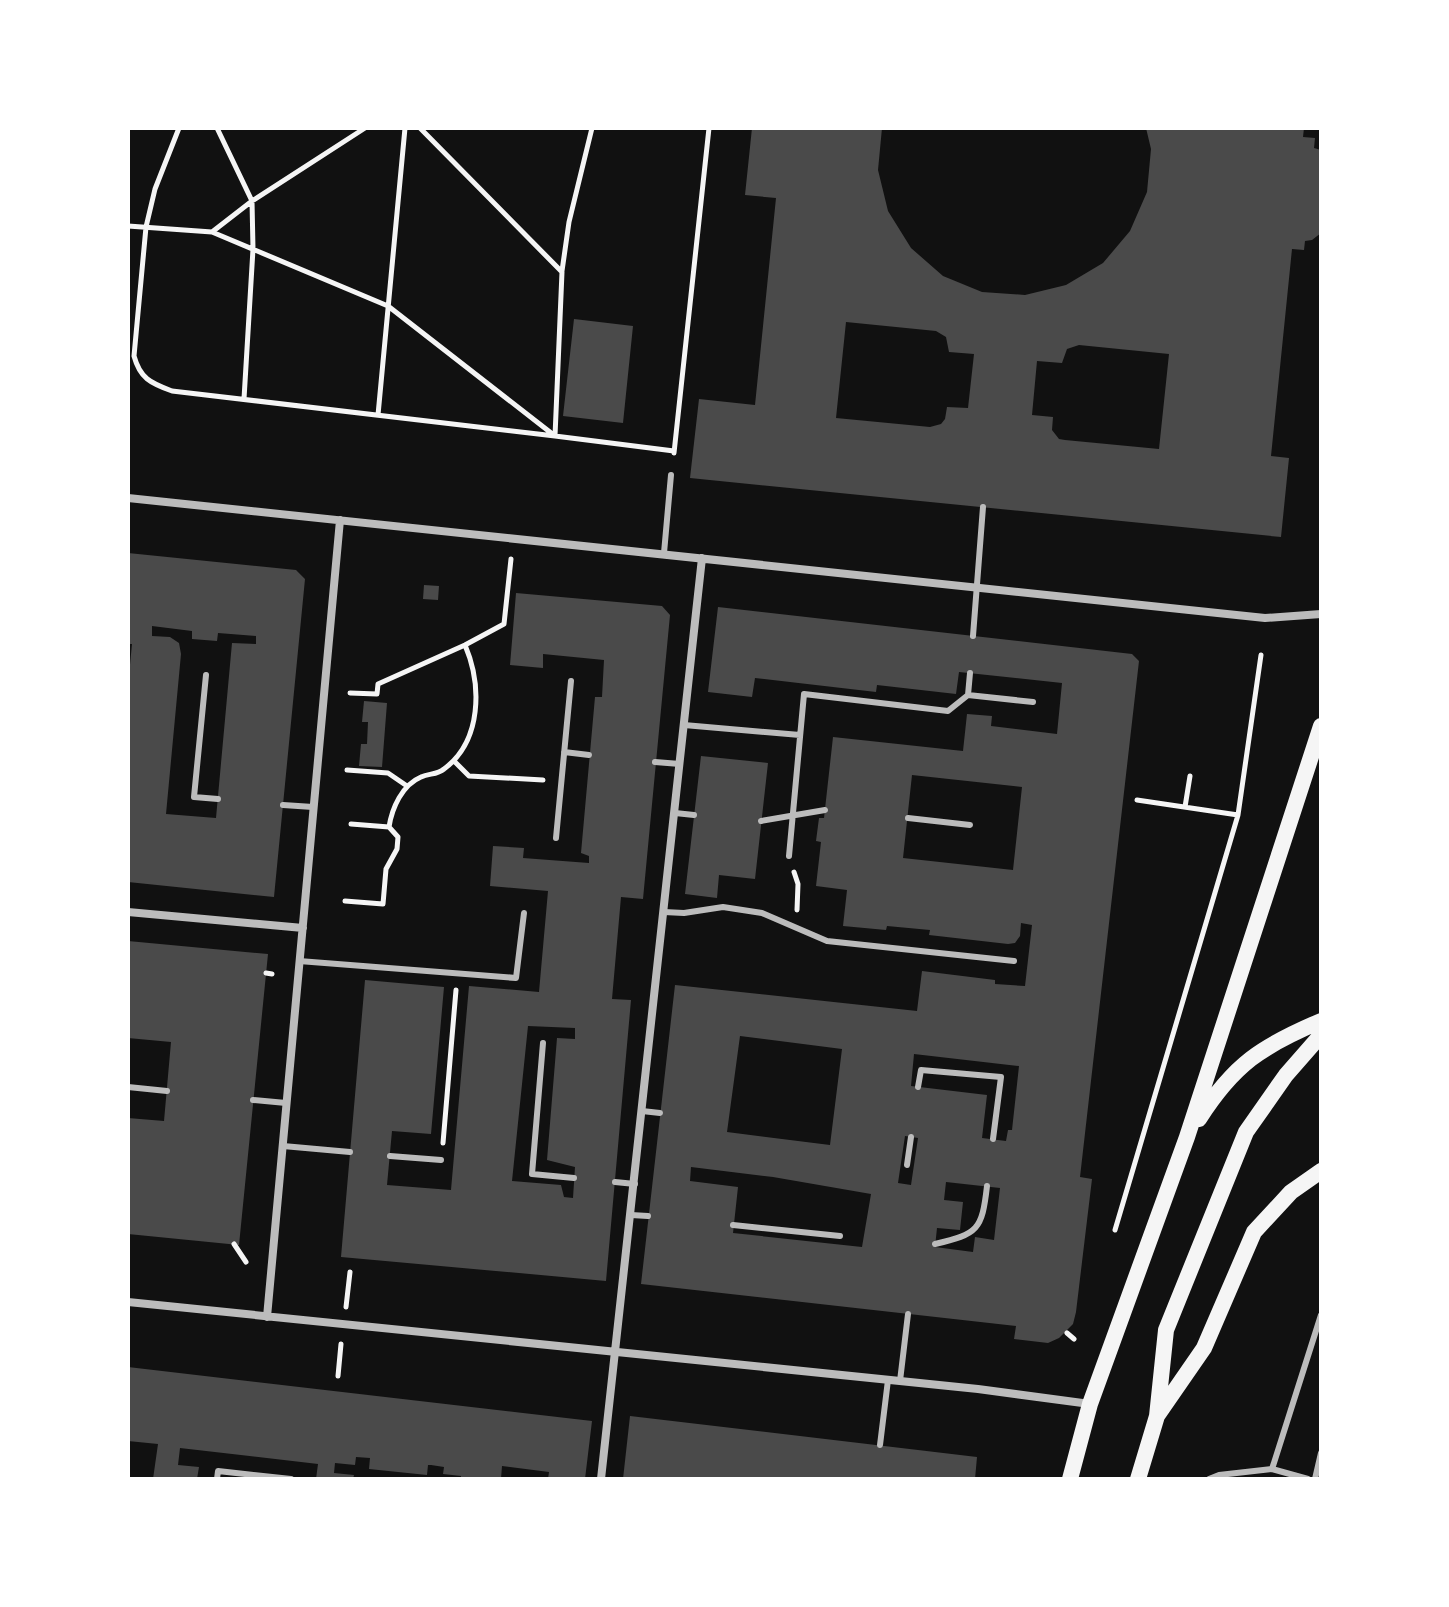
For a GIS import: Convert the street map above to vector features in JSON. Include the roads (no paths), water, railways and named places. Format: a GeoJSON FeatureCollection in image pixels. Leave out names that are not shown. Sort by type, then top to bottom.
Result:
{"type":"FeatureCollection","features":[{"type":"Feature","properties":{"kind":"main road"},"geometry":{"type":"LineString","coordinates":[[1070,1479],[1090,1404],[1187,1137],[1321,726]]}},
{"type":"Feature","properties":{"kind":"main road"},"geometry":{"type":"LineString","coordinates":[[1187,1137],[1216,1093],[1247,1061],[1279,1039],[1321,1021]]}},
{"type":"Feature","properties":{"kind":"main road"},"geometry":{"type":"LineString","coordinates":[[1138,1479],[1157,1416],[1166,1330],[1246,1132],[1286,1075],[1321,1035]]}},
{"type":"Feature","properties":{"kind":"main road"},"geometry":{"type":"LineString","coordinates":[[1157,1416],[1204,1348],[1254,1232],[1291,1192],[1321,1171]]}},
{"type":"Feature","properties":{"kind":"street"},"geometry":{"type":"LineString","coordinates":[[128,498],[1265,618],[1321,614]]}},
{"type":"Feature","properties":{"kind":"street"},"geometry":{"type":"LineString","coordinates":[[267,1317],[340,520]]}},
{"type":"Feature","properties":{"kind":"street"},"geometry":{"type":"LineString","coordinates":[[601,1479],[702,558]]}},
{"type":"Feature","properties":{"kind":"street"},"geometry":{"type":"LineString","coordinates":[[128,912],[303,928]]}},
{"type":"Feature","properties":{"kind":"street"},"geometry":{"type":"LineString","coordinates":[[128,1302],[900,1381],[1090,1404]]}},
{"type":"Feature","properties":{"kind":"lane"},"geometry":{"type":"LineString","coordinates":[[664,553],[671,475]]}},
{"type":"Feature","properties":{"kind":"lane"},"geometry":{"type":"LineString","coordinates":[[973,636],[983,507]]}},
{"type":"Feature","properties":{"kind":"lane"},"geometry":{"type":"LineString","coordinates":[[968,695],[970,673]]}},
{"type":"Feature","properties":{"kind":"lane"},"geometry":{"type":"LineString","coordinates":[[206,675],[194,797],[218,799]]}},
{"type":"Feature","properties":{"kind":"lane"},"geometry":{"type":"LineString","coordinates":[[556,838],[571,681]]}},
{"type":"Feature","properties":{"kind":"lane"},"geometry":{"type":"LineString","coordinates":[[789,856],[804,694],[948,711],[968,695],[1033,702]]}},
{"type":"Feature","properties":{"kind":"lane"},"geometry":{"type":"LineString","coordinates":[[684,725],[800,735]]}},
{"type":"Feature","properties":{"kind":"lane"},"geometry":{"type":"LineString","coordinates":[[564,752],[589,755]]}},
{"type":"Feature","properties":{"kind":"lane"},"geometry":{"type":"LineString","coordinates":[[655,762],[680,764]]}},
{"type":"Feature","properties":{"kind":"lane"},"geometry":{"type":"LineString","coordinates":[[283,805],[313,807]]}},
{"type":"Feature","properties":{"kind":"lane"},"geometry":{"type":"LineString","coordinates":[[761,821],[825,810]]}},
{"type":"Feature","properties":{"kind":"lane"},"geometry":{"type":"LineString","coordinates":[[675,813],[694,815]]}},
{"type":"Feature","properties":{"kind":"lane"},"geometry":{"type":"LineString","coordinates":[[908,818],[970,825]]}},
{"type":"Feature","properties":{"kind":"lane"},"geometry":{"type":"LineString","coordinates":[[664,912],[684,913],[723,907],[762,913],[827,941],[1014,961]]}},
{"type":"Feature","properties":{"kind":"lane"},"geometry":{"type":"LineString","coordinates":[[299,961],[516,978],[524,913]]}},
{"type":"Feature","properties":{"kind":"lane"},"geometry":{"type":"LineString","coordinates":[[543,1043],[532,1174],[574,1178]]}},
{"type":"Feature","properties":{"kind":"lane"},"geometry":{"type":"LineString","coordinates":[[918,1087],[921,1070],[1001,1077],[993,1139]]}},
{"type":"Feature","properties":{"kind":"lane"},"geometry":{"type":"LineString","coordinates":[[128,1087],[167,1091]]}},
{"type":"Feature","properties":{"kind":"lane"},"geometry":{"type":"LineString","coordinates":[[253,1100],[286,1103]]}},
{"type":"Feature","properties":{"kind":"lane"},"geometry":{"type":"LineString","coordinates":[[642,1111],[660,1113]]}},
{"type":"Feature","properties":{"kind":"lane"},"geometry":{"type":"LineString","coordinates":[[907,1165],[911,1137]]}},
{"type":"Feature","properties":{"kind":"lane"},"geometry":{"type":"LineString","coordinates":[[283,1146],[350,1152]]}},
{"type":"Feature","properties":{"kind":"lane"},"geometry":{"type":"LineString","coordinates":[[390,1156],[441,1160]]}},
{"type":"Feature","properties":{"kind":"lane"},"geometry":{"type":"LineString","coordinates":[[615,1182],[635,1184]]}},
{"type":"Feature","properties":{"kind":"lane"},"geometry":{"type":"LineString","coordinates":[[935,1244],[967,1237],[983,1217],[987,1186]]}},
{"type":"Feature","properties":{"kind":"lane"},"geometry":{"type":"LineString","coordinates":[[631,1215],[648,1216]]}},
{"type":"Feature","properties":{"kind":"lane"},"geometry":{"type":"LineString","coordinates":[[733,1225],[840,1236]]}},
{"type":"Feature","properties":{"kind":"lane"},"geometry":{"type":"LineString","coordinates":[[900,1381],[908,1314]]}},
{"type":"Feature","properties":{"kind":"lane"},"geometry":{"type":"LineString","coordinates":[[1272,1469],[1321,1315]]}},
{"type":"Feature","properties":{"kind":"lane"},"geometry":{"type":"LineString","coordinates":[[880,1445],[888,1380]]}},
{"type":"Feature","properties":{"kind":"lane"},"geometry":{"type":"LineString","coordinates":[[1315,1479],[1321,1453]]}},
{"type":"Feature","properties":{"kind":"lane"},"geometry":{"type":"LineString","coordinates":[[1209,1479],[1272,1469],[1308,1479]]}},
{"type":"Feature","properties":{"kind":"lane"},"geometry":{"type":"LineString","coordinates":[[217,1479],[218,1471],[291,1479]]}}]}
